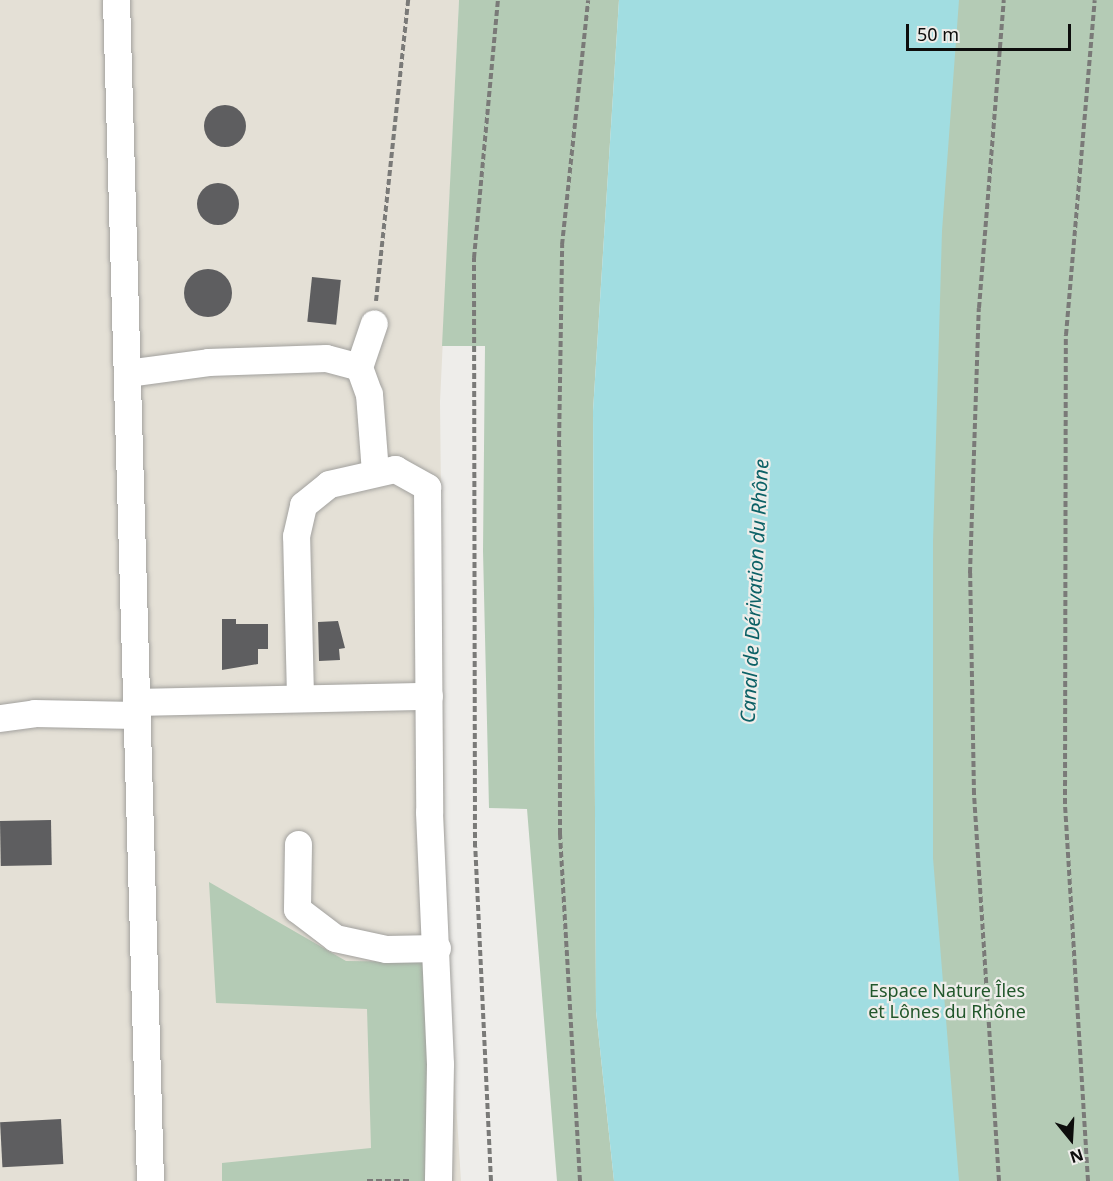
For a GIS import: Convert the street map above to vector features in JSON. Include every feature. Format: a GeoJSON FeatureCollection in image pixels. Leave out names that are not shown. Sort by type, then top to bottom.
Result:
{"type":"FeatureCollection","features":[{"type":"Feature","properties":{"kind":"lane"},"geometry":{"type":"LineString","coordinates":[[117,0],[150,1181]]}},
{"type":"Feature","properties":{"kind":"lane"},"geometry":{"type":"LineString","coordinates":[[374,323],[359,368],[369,394],[375,472]]}},
{"type":"Feature","properties":{"kind":"lane"},"geometry":{"type":"LineString","coordinates":[[127,373],[208,362],[326,358],[359,368]]}},
{"type":"Feature","properties":{"kind":"lane"},"geometry":{"type":"LineString","coordinates":[[300,696],[296,536],[303,505],[329,484],[395,469],[427,487],[429,812],[437,948],[441,1131],[438,1181]]}},
{"type":"Feature","properties":{"kind":"lane"},"geometry":{"type":"LineString","coordinates":[[0,718],[34,713],[136,709],[300,696],[429,696]]}},
{"type":"Feature","properties":{"kind":"lane"},"geometry":{"type":"LineString","coordinates":[[298,843],[297,909],[316,924],[335,938],[386,949],[437,948]]}},
{"type":"Feature","properties":{"kind":"path"},"geometry":{"type":"LineString","coordinates":[[374,323],[408,0]]}},
{"type":"Feature","properties":{"kind":"path"},"geometry":{"type":"LineString","coordinates":[[491,1181],[475,847],[474,258],[498,0]]}},
{"type":"Feature","properties":{"kind":"path"},"geometry":{"type":"LineString","coordinates":[[580,1181],[560,834],[559,446],[562,244],[588,0]]}},
{"type":"Feature","properties":{"kind":"path"},"geometry":{"type":"LineString","coordinates":[[999,1181],[974,794],[970,573],[979,308],[1004,0]]}},
{"type":"Feature","properties":{"kind":"path"},"geometry":{"type":"LineString","coordinates":[[1088,1181],[1065,804],[1066,335],[1095,0]]}},
{"type":"Feature","properties":{"kind":"path"},"geometry":{"type":"LineString","coordinates":[[367,1181],[412,1181]]}},
{"type":"Feature","properties":{"kind":"shaded area"},"geometry":{"type":"Polygon","coordinates":[[[0,0],[459,0],[440,402],[446,945],[461,1181],[0,1181],[0,0]]]}},
{"type":"Feature","properties":{"kind":"green space"},"geometry":{"type":"Polygon","coordinates":[[[459,0],[619,0],[593,411],[596,1011],[614,1181],[557,1181],[527,809],[489,808],[483,551],[485,346],[442,346],[459,0]]]}},
{"type":"Feature","properties":{"kind":"green space","name":"Espace Nature Îles et Lônes du Rhône"},"geometry":{"type":"Polygon","coordinates":[[[836,0],[1113,0],[1113,1181],[775,1181],[836,0]]]}},
{"type":"Feature","properties":{"kind":"green space"},"geometry":{"type":"Polygon","coordinates":[[[209,882],[346,961],[424,962],[436,1181],[222,1181],[222,1163],[371,1148],[367,1009],[216,1003],[209,882]]]}},
{"type":"Feature","properties":{"kind":"water","name":"Canal de Dérivation du Rhône"},"geometry":{"type":"Polygon","coordinates":[[[619,0],[959,0],[942,231],[933,542],[933,858],[959,1181],[614,1181],[596,1011],[593,411],[619,0]]]}},
{"type":"Feature","properties":{"kind":"building"},"geometry":{"type":"Polygon","coordinates":[[[225,105],[240,111],[246,126],[240,141],[225,147],[210,141],[204,126],[210,111],[225,105]]]}},
{"type":"Feature","properties":{"kind":"building"},"geometry":{"type":"Polygon","coordinates":[[[218,183],[226,184],[233,189],[238,196],[238,212],[233,219],[226,224],[218,225],[210,224],[203,219],[198,212],[197,204],[198,196],[203,189],[210,184],[218,183]]]}},
{"type":"Feature","properties":{"kind":"building"},"geometry":{"type":"Polygon","coordinates":[[[203,269],[213,269],[225,276],[232,288],[232,298],[225,310],[213,317],[203,317],[188,306],[184,298],[184,288],[195,273],[203,269]]]}},
{"type":"Feature","properties":{"kind":"building"},"geometry":{"type":"Polygon","coordinates":[[[312,277],[341,280],[336,325],[307,322],[312,277]]]}},
{"type":"Feature","properties":{"kind":"building"},"geometry":{"type":"Polygon","coordinates":[[[222,619],[236,619],[236,624],[268,624],[268,649],[258,649],[258,664],[222,670],[222,619]]]}},
{"type":"Feature","properties":{"kind":"building"},"geometry":{"type":"Polygon","coordinates":[[[338,621],[345,648],[339,649],[340,660],[319,661],[318,622],[338,621]]]}},
{"type":"Feature","properties":{"kind":"building"},"geometry":{"type":"Polygon","coordinates":[[[51,820],[52,865],[1,866],[0,821],[51,820]]]}},
{"type":"Feature","properties":{"kind":"building"},"geometry":{"type":"Polygon","coordinates":[[[61,1119],[63,1164],[2,1167],[0,1122],[61,1119]]]}}]}
